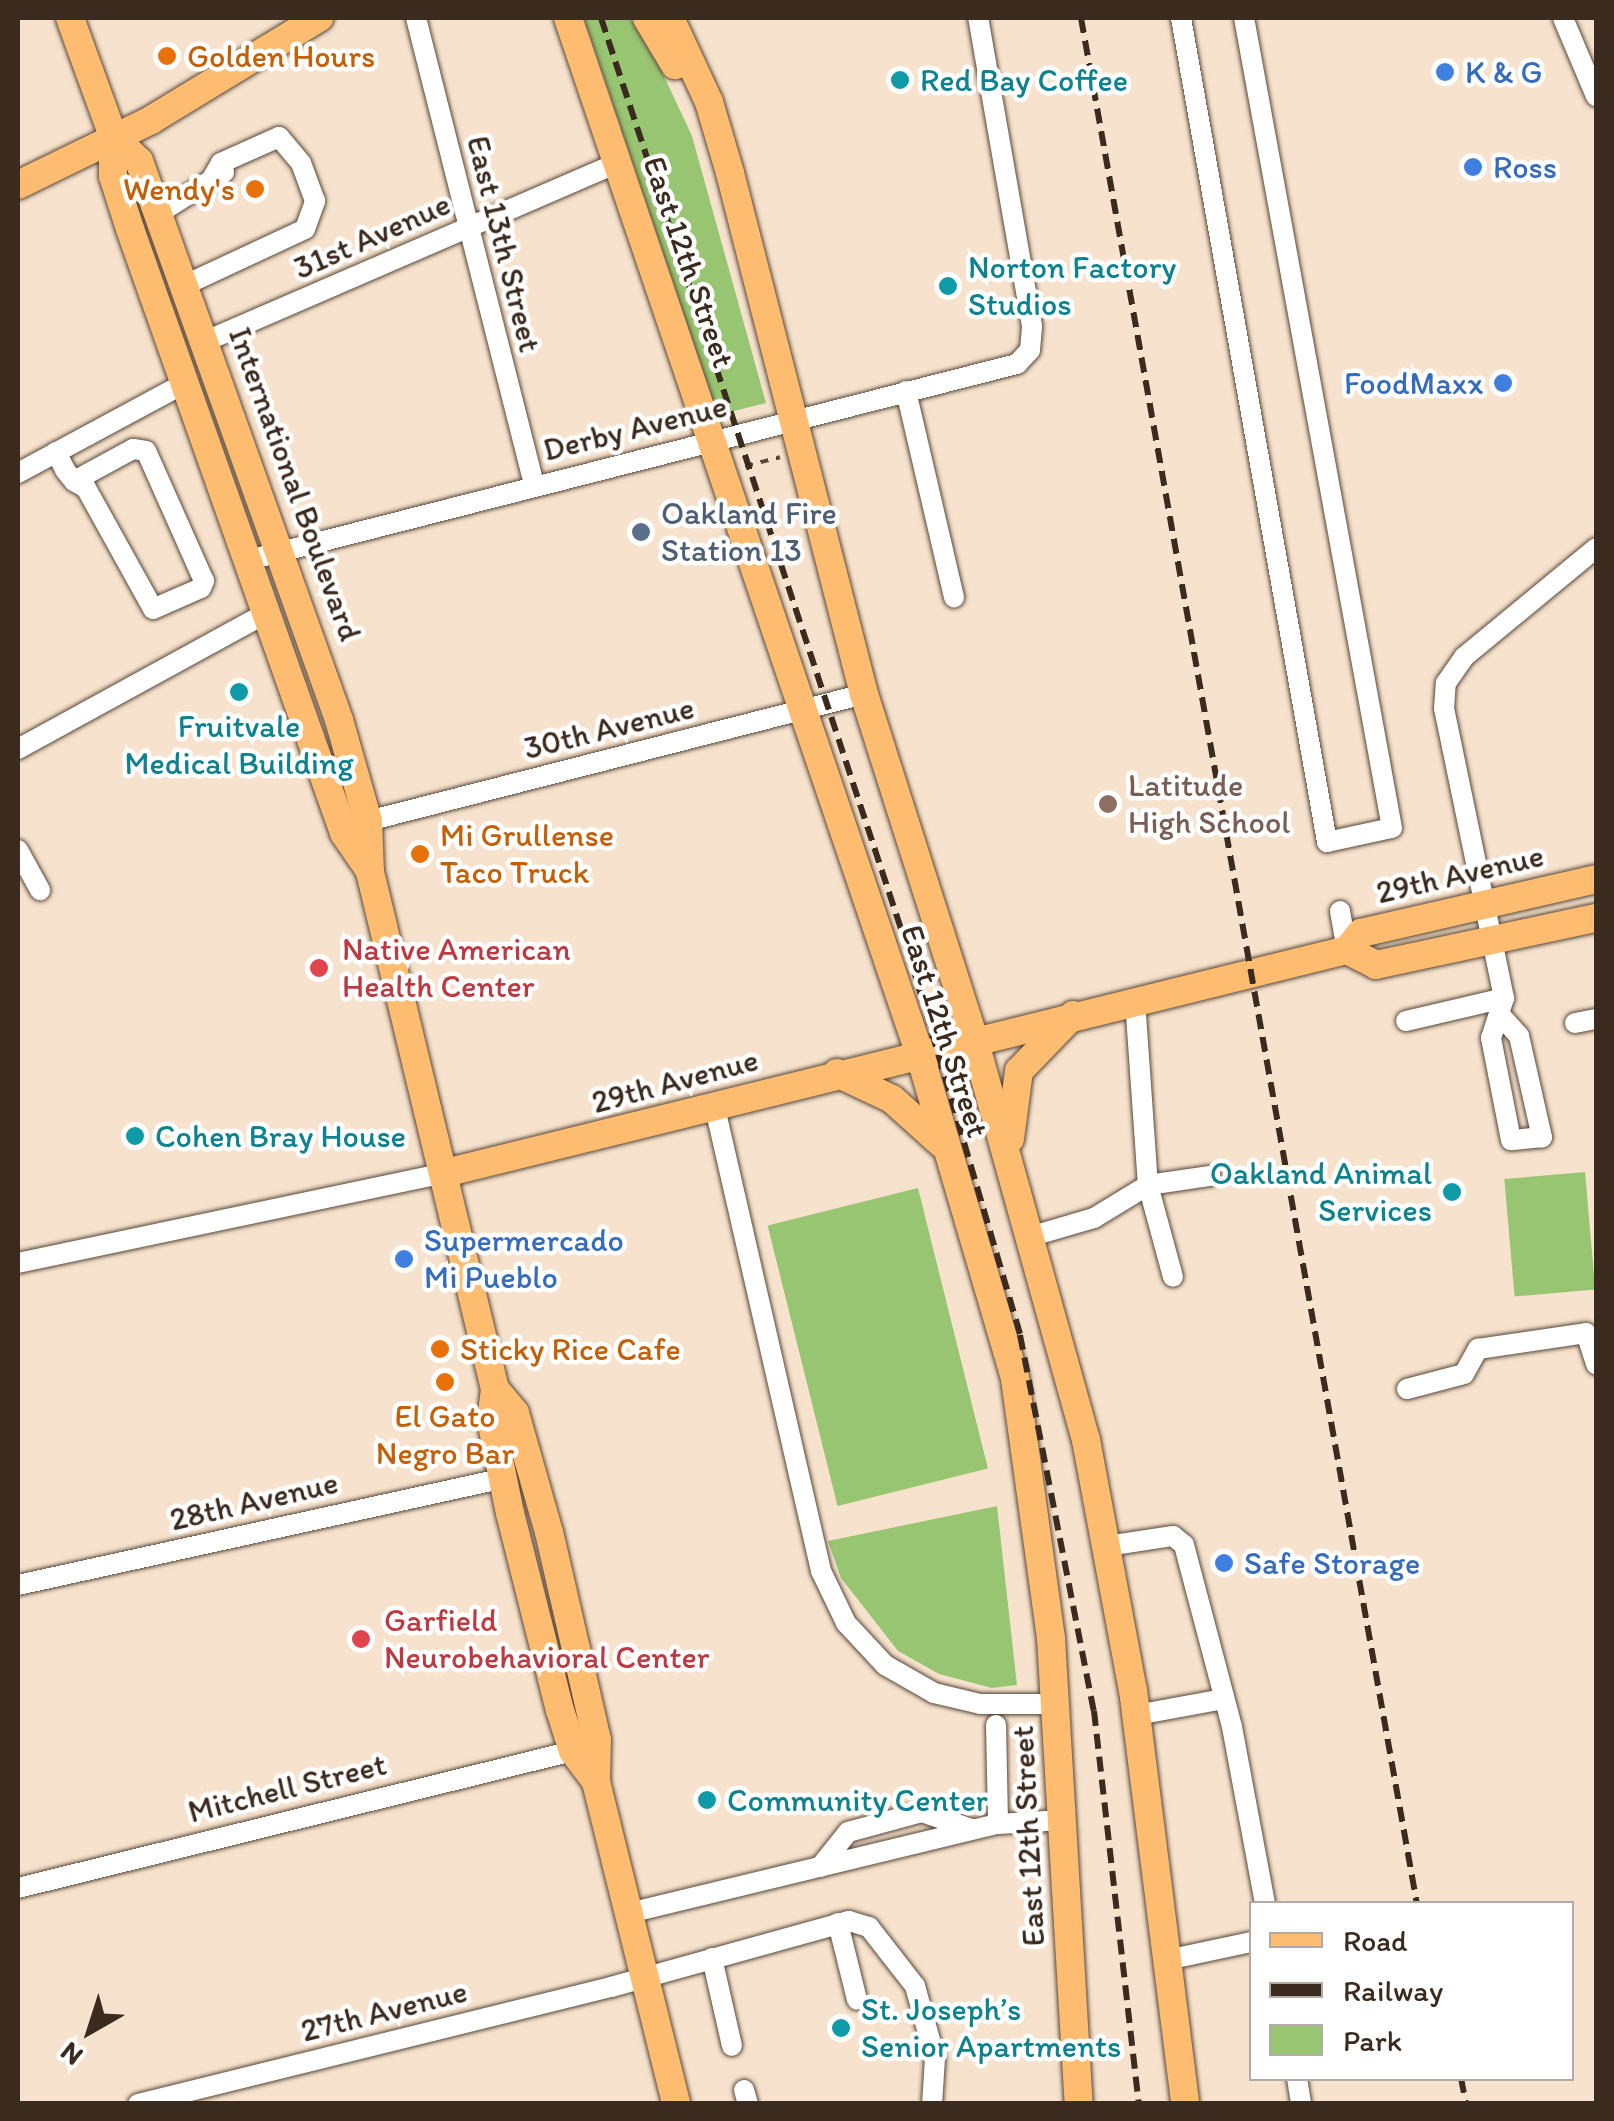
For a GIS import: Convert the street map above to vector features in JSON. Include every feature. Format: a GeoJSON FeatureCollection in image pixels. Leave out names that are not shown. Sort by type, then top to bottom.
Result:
{"type":"FeatureCollection","features":[{"type":"Feature","properties":{"kind":"main road","name":"International Boulevard"},"geometry":{"type":"LineString","coordinates":[[70,18],[113,136],[113,176],[344,832],[370,872]]}},
{"type":"Feature","properties":{"kind":"main road"},"geometry":{"type":"LineString","coordinates":[[18,185],[113,136],[319,18]]}},
{"type":"Feature","properties":{"kind":"main road","name":"East 12th Street"},"geometry":{"type":"LineString","coordinates":[[568,18],[919,1052],[1015,1378],[1055,1704],[1080,2104]]}},
{"type":"Feature","properties":{"kind":"main road"},"geometry":{"type":"LineString","coordinates":[[647,18],[730,173]]}},
{"type":"Feature","properties":{"kind":"main road","name":"East 12th Street"},"geometry":{"type":"LineString","coordinates":[[670,18],[709,102],[730,173],[790,420],[864,694],[974,1039],[1086,1440],[1136,1715],[1185,2104]]}},
{"type":"Feature","properties":{"kind":"main road","name":"International Boulevard"},"geometry":{"type":"LineString","coordinates":[[113,136],[140,161],[282,552],[368,821],[370,872],[495,1389],[491,1420],[503,1478],[573,1750],[596,1782]]}},
{"type":"Feature","properties":{"kind":"main road","name":"29th Avenue"},"geometry":{"type":"LineString","coordinates":[[445,1173],[714,1108],[919,1052],[1347,950],[1362,933],[1596,880]]}},
{"type":"Feature","properties":{"kind":"main road","name":"29th Avenue"},"geometry":{"type":"LineString","coordinates":[[1347,950],[1376,965],[1494,935],[1596,918]]}},
{"type":"Feature","properties":{"kind":"main road"},"geometry":{"type":"LineString","coordinates":[[1009,1166],[1012,1093],[1020,1071],[1074,1014]]}},
{"type":"Feature","properties":{"kind":"main road"},"geometry":{"type":"LineString","coordinates":[[837,1073],[892,1099],[947,1150]]}},
{"type":"Feature","properties":{"kind":"main road","name":"International Boulevard"},"geometry":{"type":"LineString","coordinates":[[495,1389],[515,1413],[542,1506],[597,1740],[596,1782],[676,2104]]}},
{"type":"Feature","properties":{"kind":"street","name":"East 13th Street"},"geometry":{"type":"LineString","coordinates":[[416,18],[534,484]]}},
{"type":"Feature","properties":{"kind":"street","name":"Derby Avenue"},"geometry":{"type":"LineString","coordinates":[[250,560],[534,484],[1018,364],[1030,350],[1032,326],[978,18]]}},
{"type":"Feature","properties":{"kind":"street"},"geometry":{"type":"LineString","coordinates":[[1181,18],[1327,842],[1392,828],[1244,18]]}},
{"type":"Feature","properties":{"kind":"street"},"geometry":{"type":"LineString","coordinates":[[1564,18],[1596,96]]}},
{"type":"Feature","properties":{"kind":"street"},"geometry":{"type":"LineString","coordinates":[[159,213],[213,177],[283,150],[308,221],[305,229],[185,284]]}},
{"type":"Feature","properties":{"kind":"street","name":"31st Avenue"},"geometry":{"type":"LineString","coordinates":[[206,341],[618,163]]}},
{"type":"Feature","properties":{"kind":"street"},"geometry":{"type":"LineString","coordinates":[[18,473],[186,383]]}},
{"type":"Feature","properties":{"kind":"street"},"geometry":{"type":"LineString","coordinates":[[906,391],[954,597]]}},
{"type":"Feature","properties":{"kind":"street"},"geometry":{"type":"LineString","coordinates":[[56,452],[74,481],[86,488],[152,610],[201,588],[204,581],[146,451],[133,449],[74,481]]}},
{"type":"Feature","properties":{"kind":"street"},"geometry":{"type":"LineString","coordinates":[[1502,1007],[1492,1038],[1511,1140],[1542,1137],[1518,1036],[1502,1007],[1494,935],[1444,709],[1446,683],[1464,657],[1596,548]]}},
{"type":"Feature","properties":{"kind":"street"},"geometry":{"type":"LineString","coordinates":[[18,750],[268,612]]}},
{"type":"Feature","properties":{"kind":"street","name":"30th Avenue"},"geometry":{"type":"LineString","coordinates":[[368,821],[864,694]]}},
{"type":"Feature","properties":{"kind":"street"},"geometry":{"type":"LineString","coordinates":[[18,850],[40,890]]}},
{"type":"Feature","properties":{"kind":"street"},"geometry":{"type":"LineString","coordinates":[[1340,911],[1347,950]]}},
{"type":"Feature","properties":{"kind":"street"},"geometry":{"type":"LineString","coordinates":[[1135,1000],[1148,1185],[1173,1277]]}},
{"type":"Feature","properties":{"kind":"street"},"geometry":{"type":"LineString","coordinates":[[1406,1021],[1502,1007]]}},
{"type":"Feature","properties":{"kind":"street"},"geometry":{"type":"LineString","coordinates":[[714,1108],[821,1571],[846,1623],[885,1665],[934,1693],[980,1704],[1055,1704]]}},
{"type":"Feature","properties":{"kind":"street","name":"29th Avenue"},"geometry":{"type":"LineString","coordinates":[[18,1263],[445,1173]]}},
{"type":"Feature","properties":{"kind":"street"},"geometry":{"type":"LineString","coordinates":[[1029,1237],[1094,1218],[1148,1185],[1210,1176]]}},
{"type":"Feature","properties":{"kind":"street"},"geometry":{"type":"LineString","coordinates":[[1406,1389],[1464,1374],[1478,1349],[1586,1332],[1596,1364]]}},
{"type":"Feature","properties":{"kind":"street","name":"28th Avenue"},"geometry":{"type":"LineString","coordinates":[[18,1585],[503,1478]]}},
{"type":"Feature","properties":{"kind":"street"},"geometry":{"type":"LineString","coordinates":[[1107,1546],[1173,1536],[1184,1545],[1224,1699],[1263,1901]]}},
{"type":"Feature","properties":{"kind":"street"},"geometry":{"type":"LineString","coordinates":[[1136,1715],[1224,1699]]}},
{"type":"Feature","properties":{"kind":"street"},"geometry":{"type":"LineString","coordinates":[[996,1725],[998,1824]]}},
{"type":"Feature","properties":{"kind":"street","name":"Mitchell Street"},"geometry":{"type":"LineString","coordinates":[[18,1888],[573,1750]]}},
{"type":"Feature","properties":{"kind":"street"},"geometry":{"type":"LineString","coordinates":[[820,1866],[848,1832],[922,1812],[973,1830]]}},
{"type":"Feature","properties":{"kind":"street"},"geometry":{"type":"LineString","coordinates":[[629,1913],[998,1824],[1062,1820]]}},
{"type":"Feature","properties":{"kind":"street"},"geometry":{"type":"LineString","coordinates":[[857,2000],[838,1924],[869,1927],[915,1986],[935,2058],[932,2104]]}},
{"type":"Feature","properties":{"kind":"street","name":"27th Avenue"},"geometry":{"type":"LineString","coordinates":[[138,2104],[645,1978],[838,1924]]}},
{"type":"Feature","properties":{"kind":"street"},"geometry":{"type":"LineString","coordinates":[[1167,1960],[1249,1943]]}},
{"type":"Feature","properties":{"kind":"street"},"geometry":{"type":"LineString","coordinates":[[712,1958],[732,2046]]}},
{"type":"Feature","properties":{"kind":"path"},"geometry":{"type":"LineString","coordinates":[[741,467],[780,457]]}},
{"type":"Feature","properties":{"kind":"green space"},"geometry":{"type":"Polygon","coordinates":[[[584,18],[630,18],[662,72],[692,136],[766,403],[718,415],[584,18]]]}},
{"type":"Feature","properties":{"kind":"green space"},"geometry":{"type":"Polygon","coordinates":[[[1585,1172],[1595,1290],[1515,1297],[1504,1179],[1585,1172]]]}},
{"type":"Feature","properties":{"kind":"green space"},"geometry":{"type":"Polygon","coordinates":[[[918,1188],[988,1468],[838,1506],[768,1225],[918,1188]]]}},
{"type":"Feature","properties":{"kind":"green space"},"geometry":{"type":"Polygon","coordinates":[[[997,1506],[1017,1685],[992,1688],[939,1674],[898,1651],[841,1578],[828,1541],[997,1506]]]}},
{"type":"Feature","properties":{"kind":"railway"},"geometry":{"type":"LineString","coordinates":[[601,18],[906,944],[1020,1335],[1094,1711],[1139,2104]]}},
{"type":"Feature","properties":{"kind":"railway"},"geometry":{"type":"LineString","coordinates":[[1081,18],[1416,1901]]}},
{"type":"Feature","properties":{"kind":"railway"},"geometry":{"type":"LineString","coordinates":[[1462,2081],[1466,2104]]}},
{"type":"Feature","properties":{"kind":"place","name":"Golden Hours"},"geometry":{"type":"Point","coordinates":[167,56]}},
{"type":"Feature","properties":{"kind":"place","name":"K & G"},"geometry":{"type":"Point","coordinates":[1445,72]}},
{"type":"Feature","properties":{"kind":"place","name":"Red Bay Coffee"},"geometry":{"type":"Point","coordinates":[900,80]}},
{"type":"Feature","properties":{"kind":"place","name":"Ross"},"geometry":{"type":"Point","coordinates":[1473,167]}},
{"type":"Feature","properties":{"kind":"place","name":"Wendy's"},"geometry":{"type":"Point","coordinates":[255,189]}},
{"type":"Feature","properties":{"kind":"place","name":"Norton Factory Studios"},"geometry":{"type":"Point","coordinates":[948,286]}},
{"type":"Feature","properties":{"kind":"place","name":"FoodMaxx"},"geometry":{"type":"Point","coordinates":[1503,383]}},
{"type":"Feature","properties":{"kind":"place","name":"Oakland Fire Station 13"},"geometry":{"type":"Point","coordinates":[641,532]}},
{"type":"Feature","properties":{"kind":"place","name":"Fruitvale Medical Building"},"geometry":{"type":"Point","coordinates":[239,692]}},
{"type":"Feature","properties":{"kind":"place","name":"Latitude High School"},"geometry":{"type":"Point","coordinates":[1108,804]}},
{"type":"Feature","properties":{"kind":"place","name":"Mi Grullense Taco Truck"},"geometry":{"type":"Point","coordinates":[420,854]}},
{"type":"Feature","properties":{"kind":"place","name":"Native American Health Center"},"geometry":{"type":"Point","coordinates":[319,968]}},
{"type":"Feature","properties":{"kind":"place","name":"Cohen Bray House"},"geometry":{"type":"Point","coordinates":[135,1136]}},
{"type":"Feature","properties":{"kind":"place","name":"Oakland Animal Services"},"geometry":{"type":"Point","coordinates":[1452,1192]}},
{"type":"Feature","properties":{"kind":"place","name":"Supermercado Mi Pueblo"},"geometry":{"type":"Point","coordinates":[404,1259]}},
{"type":"Feature","properties":{"kind":"place","name":"Sticky Rice Cafe"},"geometry":{"type":"Point","coordinates":[440,1349]}},
{"type":"Feature","properties":{"kind":"place","name":"El Gato Negro Bar"},"geometry":{"type":"Point","coordinates":[445,1382]}},
{"type":"Feature","properties":{"kind":"place","name":"Safe Storage"},"geometry":{"type":"Point","coordinates":[1224,1563]}},
{"type":"Feature","properties":{"kind":"place","name":"Garfield Neurobehavioral Center"},"geometry":{"type":"Point","coordinates":[361,1639]}},
{"type":"Feature","properties":{"kind":"place","name":"Community Center"},"geometry":{"type":"Point","coordinates":[707,1800]}},
{"type":"Feature","properties":{"kind":"place","name":"St. Joseph’s Senior Apartments"},"geometry":{"type":"Point","coordinates":[841,2028]}}]}
